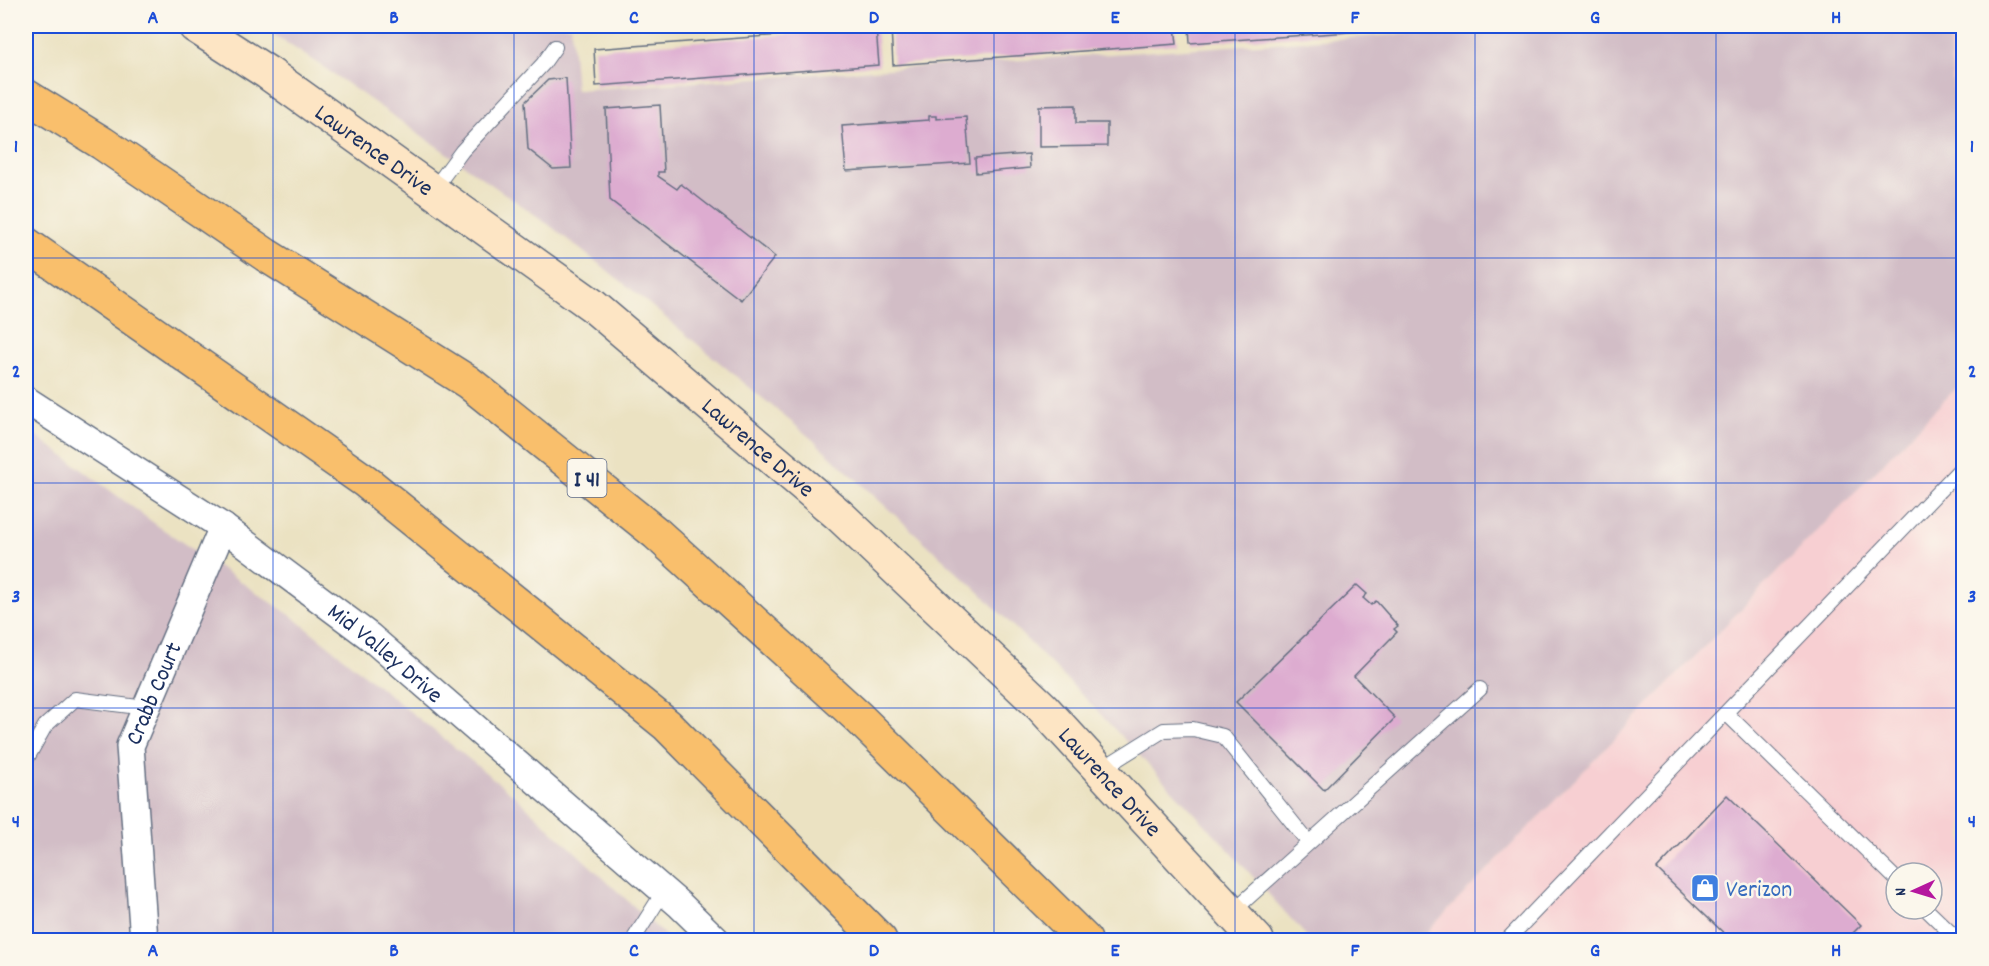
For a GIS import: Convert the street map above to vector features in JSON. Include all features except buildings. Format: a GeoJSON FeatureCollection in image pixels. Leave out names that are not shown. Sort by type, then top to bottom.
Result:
{"type":"FeatureCollection","features":[{"type":"Feature","properties":{"kind":"highway","name":"I 41"},"geometry":{"type":"LineString","coordinates":[[26,96],[102,143],[266,255],[477,389],[657,534],[858,717],[1085,940]]}},
{"type":"Feature","properties":{"kind":"highway"},"geometry":{"type":"LineString","coordinates":[[26,244],[364,481],[668,725],[880,940]]}},
{"type":"Feature","properties":{"kind":"main road","name":"Lawrence Drive"},"geometry":{"type":"LineString","coordinates":[[195,26],[268,73],[592,305],[839,515],[1042,707],[1257,940]]}},
{"type":"Feature","properties":{"kind":"street","name":"Mid Valley Drive"},"geometry":{"type":"LineString","coordinates":[[26,400],[223,527],[369,636],[664,891],[716,940]]}},
{"type":"Feature","properties":{"kind":"street","name":"Crabb Court"},"geometry":{"type":"LineString","coordinates":[[144,940],[130,746],[223,527]]}},
{"type":"Feature","properties":{"kind":"lane"},"geometry":{"type":"LineString","coordinates":[[433,190],[462,151],[543,64],[555,47]]}},
{"type":"Feature","properties":{"kind":"lane"},"geometry":{"type":"LineString","coordinates":[[1507,940],[1964,465]]}},
{"type":"Feature","properties":{"kind":"lane"},"geometry":{"type":"LineString","coordinates":[[1231,913],[1480,689]]}},
{"type":"Feature","properties":{"kind":"lane"},"geometry":{"type":"LineString","coordinates":[[26,760],[45,726],[75,699],[146,708]]}},
{"type":"Feature","properties":{"kind":"lane"},"geometry":{"type":"LineString","coordinates":[[1726,713],[1884,867]]}},
{"type":"Feature","properties":{"kind":"lane"},"geometry":{"type":"LineString","coordinates":[[1100,770],[1164,730],[1193,729],[1223,736],[1309,843]]}},
{"type":"Feature","properties":{"kind":"lane"},"geometry":{"type":"LineString","coordinates":[[633,940],[664,891]]}},
{"type":"Feature","properties":{"kind":"lane"},"geometry":{"type":"LineString","coordinates":[[1939,921],[1959,940]]}},
{"type":"Feature","properties":{"kind":"shaded area"},"geometry":{"type":"Polygon","coordinates":[[[261,26],[571,26],[576,90],[1527,26],[1948,26],[1963,210],[1963,381],[1419,940],[1310,940],[1220,840],[1084,697],[976,589],[813,440],[631,289],[544,221],[261,26]]]}},
{"type":"Feature","properties":{"kind":"shaded area"},"geometry":{"type":"Polygon","coordinates":[[[1948,26],[1963,26],[1963,210],[1948,26]]]}},
{"type":"Feature","properties":{"kind":"shaded area"},"geometry":{"type":"Polygon","coordinates":[[[1963,381],[1963,940],[1419,940],[1963,381]]]}},
{"type":"Feature","properties":{"kind":"shaded area"},"geometry":{"type":"Polygon","coordinates":[[[26,428],[158,526],[293,617],[516,797],[670,940],[26,940],[26,428]]]}},
{"type":"Feature","properties":{"kind":"place","name":"Verizon"},"geometry":{"type":"Point","coordinates":[1705,888]}}]}
